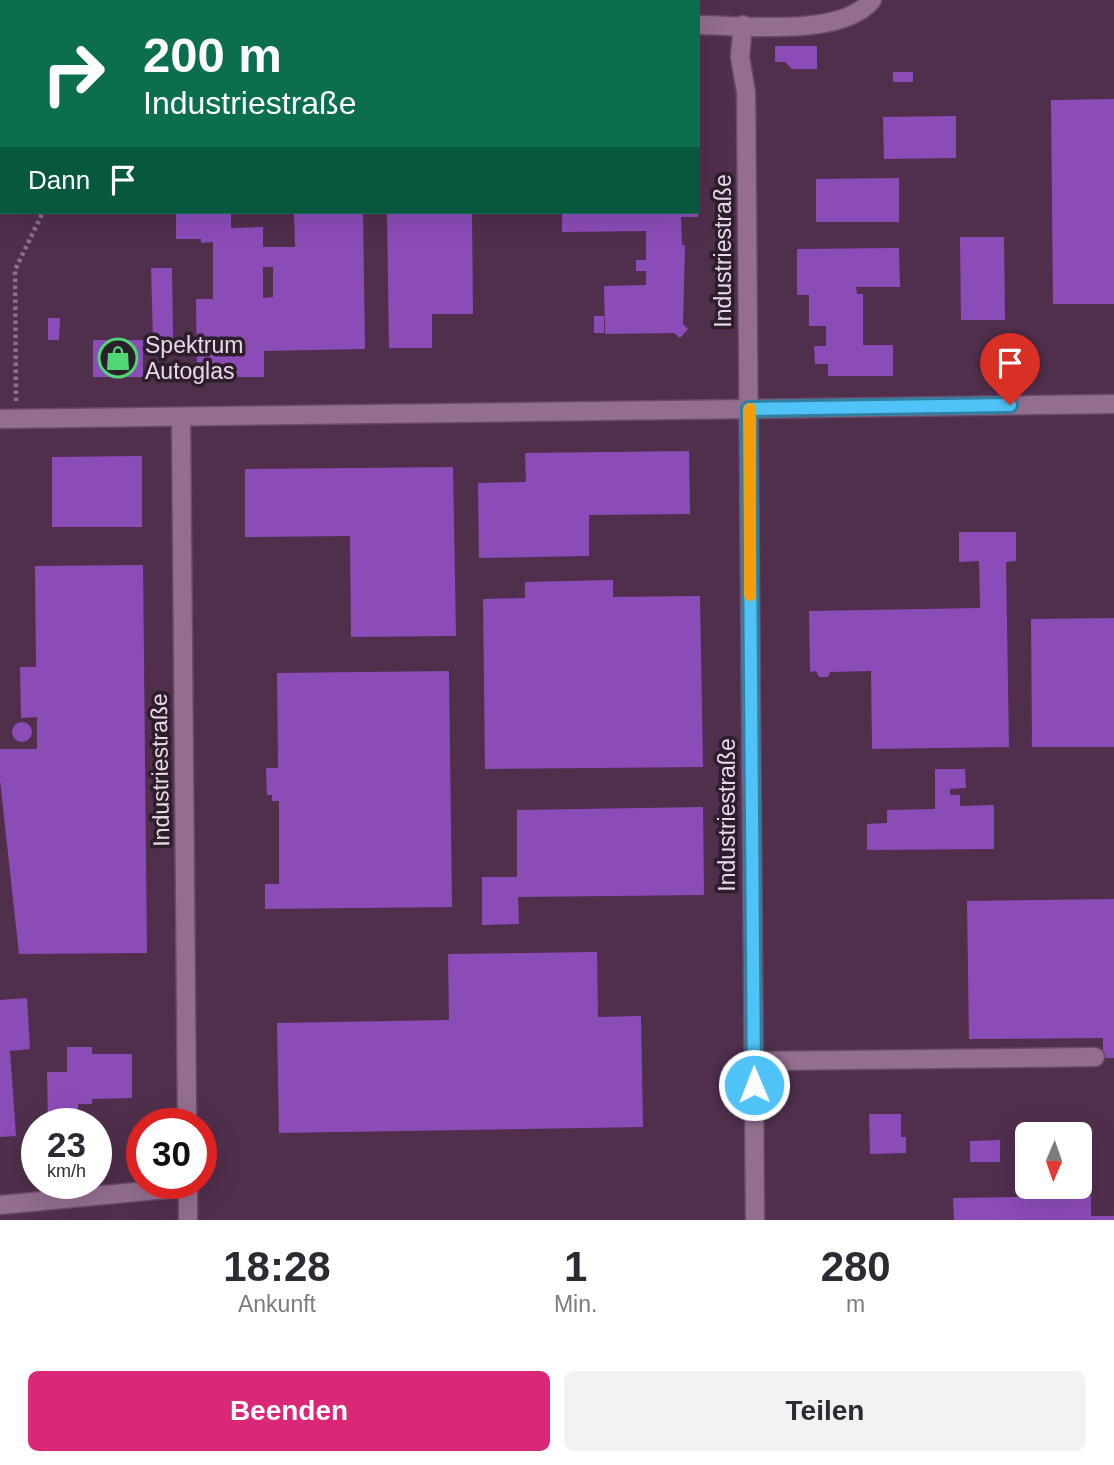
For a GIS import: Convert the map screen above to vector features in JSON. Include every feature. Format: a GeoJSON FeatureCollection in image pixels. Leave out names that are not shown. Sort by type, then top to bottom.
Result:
{"type":"FeatureCollection","features":[{"type":"Feature","properties":{"kind":"street"},"geometry":{"type":"LineString","coordinates":[[700,25],[817,27],[864,10],[872,0]]}},
{"type":"Feature","properties":{"kind":"street","name":"Industriestraße"},"geometry":{"type":"LineString","coordinates":[[743,25],[740,57],[746,92],[755,1220]]}},
{"type":"Feature","properties":{"kind":"street"},"geometry":{"type":"LineString","coordinates":[[8,419],[1114,404]]}},
{"type":"Feature","properties":{"kind":"street","name":"Industriestraße"},"geometry":{"type":"LineString","coordinates":[[181,417],[187,1108]]}},
{"type":"Feature","properties":{"kind":"street"},"geometry":{"type":"LineString","coordinates":[[754,1062],[1095,1057]]}},
{"type":"Feature","properties":{"kind":"street"},"geometry":{"type":"LineString","coordinates":[[0,1205],[126,1192]]}},
{"type":"Feature","properties":{"kind":"street"},"geometry":{"type":"LineString","coordinates":[[188,1199],[188,1220]]}},
{"type":"Feature","properties":{"kind":"path"},"geometry":{"type":"LineString","coordinates":[[8,419],[15,270],[42,214]]}},
{"type":"Feature","properties":{"kind":"building"},"geometry":{"type":"Polygon","coordinates":[[[775,46],[817,46],[817,69],[792,69],[785,62],[775,62],[775,46]]]}},
{"type":"Feature","properties":{"kind":"building"},"geometry":{"type":"Polygon","coordinates":[[[893,72],[913,72],[913,82],[893,82],[893,72]]]}},
{"type":"Feature","properties":{"kind":"building"},"geometry":{"type":"Polygon","coordinates":[[[1114,99],[1114,304],[1053,304],[1051,100],[1114,99]]]}},
{"type":"Feature","properties":{"kind":"building"},"geometry":{"type":"Polygon","coordinates":[[[956,116],[956,158],[884,159],[883,117],[956,116]]]}},
{"type":"Feature","properties":{"kind":"building"},"geometry":{"type":"Polygon","coordinates":[[[899,178],[899,222],[816,222],[816,179],[899,178]]]}},
{"type":"Feature","properties":{"kind":"building"},"geometry":{"type":"Polygon","coordinates":[[[176,214],[231,214],[231,228],[263,227],[263,247],[295,247],[294,214],[363,214],[365,349],[264,351],[264,377],[197,377],[196,299],[213,299],[213,242],[201,243],[201,239],[176,239],[176,214]],[[263,267],[263,298],[273,297],[273,267],[263,267]]]}},
{"type":"Feature","properties":{"kind":"building"},"geometry":{"type":"Polygon","coordinates":[[[387,214],[472,214],[473,314],[432,314],[432,348],[389,348],[387,214]]]}},
{"type":"Feature","properties":{"kind":"building"},"geometry":{"type":"Polygon","coordinates":[[[562,214],[698,214],[698,217],[681,217],[682,245],[685,245],[683,324],[688,329],[680,338],[674,333],[605,334],[604,286],[646,285],[646,271],[636,271],[636,260],[646,260],[646,231],[562,232],[562,214]]]}},
{"type":"Feature","properties":{"kind":"building"},"geometry":{"type":"Polygon","coordinates":[[[960,237],[1004,237],[1005,320],[961,320],[960,237]]]}},
{"type":"Feature","properties":{"kind":"building"},"geometry":{"type":"Polygon","coordinates":[[[899,248],[900,287],[856,287],[857,294],[863,294],[863,345],[893,345],[893,376],[828,376],[828,364],[815,364],[814,346],[826,346],[826,326],[809,326],[809,295],[797,295],[797,249],[899,248]]]}},
{"type":"Feature","properties":{"kind":"building"},"geometry":{"type":"Polygon","coordinates":[[[151,268],[172,268],[173,339],[153,339],[151,268]]]}},
{"type":"Feature","properties":{"kind":"building"},"geometry":{"type":"Polygon","coordinates":[[[594,316],[604,316],[604,333],[594,333],[594,316]]]}},
{"type":"Feature","properties":{"kind":"building"},"geometry":{"type":"Polygon","coordinates":[[[48,318],[60,318],[59,340],[48,340],[48,318]]]}},
{"type":"Feature","properties":{"kind":"building","name":"Spektrum Autoglas"},"geometry":{"type":"Polygon","coordinates":[[[93,340],[143,340],[143,377],[93,377],[93,340]]]}},
{"type":"Feature","properties":{"kind":"building"},"geometry":{"type":"Polygon","coordinates":[[[689,451],[690,514],[589,515],[589,556],[479,558],[478,483],[526,482],[525,453],[689,451]]]}},
{"type":"Feature","properties":{"kind":"building"},"geometry":{"type":"Polygon","coordinates":[[[142,456],[142,527],[52,527],[52,457],[142,456]]]}},
{"type":"Feature","properties":{"kind":"building"},"geometry":{"type":"Polygon","coordinates":[[[453,467],[456,636],[351,637],[350,536],[245,537],[245,469],[453,467]]]}},
{"type":"Feature","properties":{"kind":"building"},"geometry":{"type":"Polygon","coordinates":[[[959,532],[1016,532],[1016,561],[1006,562],[1009,747],[872,749],[871,671],[830,672],[828,677],[819,677],[816,671],[810,672],[809,611],[980,608],[979,561],[959,562],[959,532]]]}},
{"type":"Feature","properties":{"kind":"building"},"geometry":{"type":"Polygon","coordinates":[[[143,565],[147,953],[19,954],[0,780],[0,749],[37,749],[37,717],[21,718],[20,667],[36,667],[35,566],[143,565]]]}},
{"type":"Feature","properties":{"kind":"building"},"geometry":{"type":"Polygon","coordinates":[[[613,580],[613,597],[700,596],[703,767],[485,769],[483,599],[525,598],[525,582],[613,580]]]}},
{"type":"Feature","properties":{"kind":"building"},"geometry":{"type":"Polygon","coordinates":[[[1114,618],[1114,747],[1032,747],[1031,619],[1114,618]]]}},
{"type":"Feature","properties":{"kind":"building"},"geometry":{"type":"Polygon","coordinates":[[[449,671],[452,907],[265,909],[265,884],[279,884],[279,801],[272,801],[272,795],[267,795],[266,768],[278,768],[277,673],[449,671]]]}},
{"type":"Feature","properties":{"kind":"building"},"geometry":{"type":"Polygon","coordinates":[[[18,722],[26,722],[32,732],[26,742],[18,742],[12,736],[12,728],[18,722]]]}},
{"type":"Feature","properties":{"kind":"building"},"geometry":{"type":"Polygon","coordinates":[[[935,769],[965,769],[966,788],[950,789],[950,795],[960,795],[960,806],[994,805],[994,849],[867,850],[867,824],[887,823],[887,810],[935,809],[935,769]]]}},
{"type":"Feature","properties":{"kind":"building"},"geometry":{"type":"Polygon","coordinates":[[[703,807],[704,895],[518,897],[519,924],[482,925],[482,877],[517,877],[517,810],[703,807]]]}},
{"type":"Feature","properties":{"kind":"building"},"geometry":{"type":"Polygon","coordinates":[[[1114,899],[1114,1058],[1103,1058],[1103,1038],[969,1039],[967,901],[1114,899]]]}},
{"type":"Feature","properties":{"kind":"building"},"geometry":{"type":"Polygon","coordinates":[[[597,952],[598,1017],[641,1016],[643,1127],[279,1133],[277,1023],[449,1020],[448,954],[597,952]]]}},
{"type":"Feature","properties":{"kind":"building"},"geometry":{"type":"Polygon","coordinates":[[[27,998],[30,1049],[10,1051],[16,1136],[0,1137],[0,1000],[27,998]]]}},
{"type":"Feature","properties":{"kind":"building"},"geometry":{"type":"Polygon","coordinates":[[[67,1047],[92,1047],[92,1054],[132,1054],[132,1098],[92,1099],[92,1104],[78,1104],[78,1108],[48,1108],[47,1072],[67,1072],[67,1047]]]}},
{"type":"Feature","properties":{"kind":"building"},"geometry":{"type":"Polygon","coordinates":[[[869,1114],[901,1114],[901,1137],[906,1137],[906,1153],[870,1154],[869,1114]]]}},
{"type":"Feature","properties":{"kind":"building"},"geometry":{"type":"Polygon","coordinates":[[[1000,1140],[1000,1162],[970,1162],[970,1141],[1000,1140]]]}},
{"type":"Feature","properties":{"kind":"building"},"geometry":{"type":"Polygon","coordinates":[[[953,1198],[1091,1199],[1091,1216],[1114,1216],[1114,1220],[954,1220],[953,1198]]]}},
{"type":"Feature","properties":{"kind":"slow traffic"},"geometry":{"type":"LineString","coordinates":[[750,409],[750,595]]}},
{"type":"Feature","properties":{"kind":"place","name":"Spektrum Autoglas"},"geometry":{"type":"Point","coordinates":[118,358]}},
{"type":"Feature","properties":{"kind":"route"},"geometry":{"type":"LineString","coordinates":[[754,1085],[749,409],[1010,405]]}}]}
